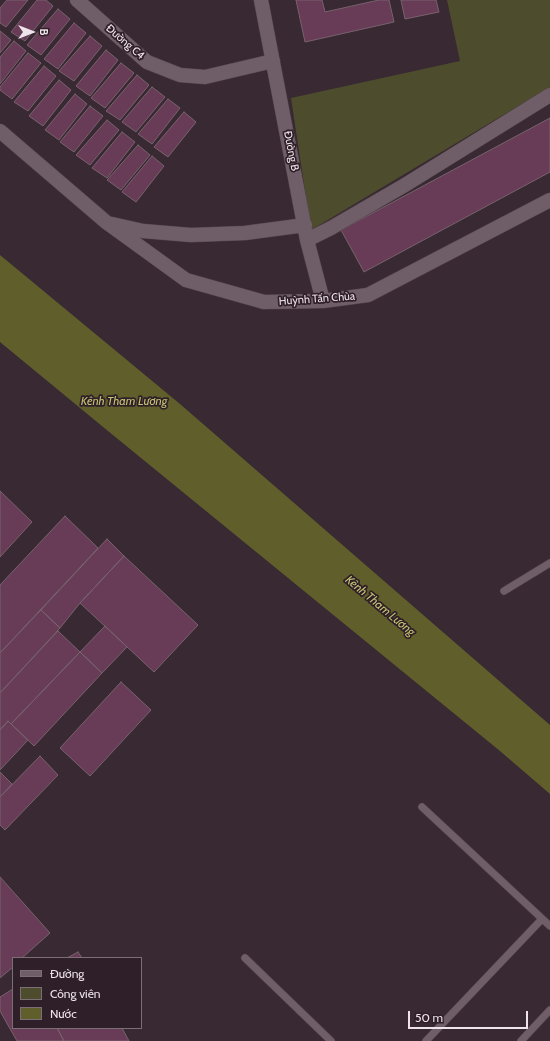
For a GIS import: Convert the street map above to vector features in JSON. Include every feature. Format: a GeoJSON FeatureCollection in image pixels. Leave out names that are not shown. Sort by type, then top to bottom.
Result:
{"type":"FeatureCollection","features":[{"type":"Feature","properties":{"kind":"street","name":"Đường C4"},"geometry":{"type":"LineString","coordinates":[[77,0],[148,62],[180,75],[205,78],[273,61]]}},
{"type":"Feature","properties":{"kind":"street","name":"Đường B"},"geometry":{"type":"LineString","coordinates":[[261,0],[308,240],[323,301]]}},
{"type":"Feature","properties":{"kind":"street"},"geometry":{"type":"LineString","coordinates":[[308,240],[405,185],[550,95]]}},
{"type":"Feature","properties":{"kind":"street","name":"Huỳnh Tấn Chùa"},"geometry":{"type":"LineString","coordinates":[[0,130],[106,222],[186,280],[264,302],[323,301],[368,295],[550,200]]}},
{"type":"Feature","properties":{"kind":"street","name":"Huỳnh Tấn Chùa"},"geometry":{"type":"LineString","coordinates":[[106,222],[144,231],[191,235],[245,233],[305,225]]}},
{"type":"Feature","properties":{"kind":"lane"},"geometry":{"type":"LineString","coordinates":[[504,591],[550,563]]}},
{"type":"Feature","properties":{"kind":"lane"},"geometry":{"type":"LineString","coordinates":[[422,807],[550,926]]}},
{"type":"Feature","properties":{"kind":"lane"},"geometry":{"type":"LineString","coordinates":[[426,1041],[542,919]]}},
{"type":"Feature","properties":{"kind":"lane"},"geometry":{"type":"LineString","coordinates":[[245,958],[331,1041]]}},
{"type":"Feature","properties":{"kind":"lane"},"geometry":{"type":"LineString","coordinates":[[521,1041],[550,1010]]}},
{"type":"Feature","properties":{"kind":"green space"},"geometry":{"type":"Polygon","coordinates":[[[447,0],[550,0],[550,87],[311,230],[291,98],[460,61],[447,0]]]}},
{"type":"Feature","properties":{"kind":"water","name":"Kênh Tham Lương"},"geometry":{"type":"Polygon","coordinates":[[[0,255],[180,404],[550,725],[550,794],[500,751],[0,342],[0,255]]]}},
{"type":"Feature","properties":{"kind":"building"},"geometry":{"type":"Polygon","coordinates":[[[7,0],[28,0],[6,27],[0,23],[0,8],[7,0]]]}},
{"type":"Feature","properties":{"kind":"building"},"geometry":{"type":"Polygon","coordinates":[[[37,0],[46,0],[53,6],[25,41],[11,32],[37,0]]]}},
{"type":"Feature","properties":{"kind":"building"},"geometry":{"type":"Polygon","coordinates":[[[296,0],[322,0],[325,12],[379,0],[389,0],[394,22],[305,42],[296,0]]]}},
{"type":"Feature","properties":{"kind":"building"},"geometry":{"type":"Polygon","coordinates":[[[401,0],[436,0],[439,12],[405,19],[401,0]]]}},
{"type":"Feature","properties":{"kind":"building"},"geometry":{"type":"Polygon","coordinates":[[[58,9],[70,19],[41,55],[27,45],[58,9]]]}},
{"type":"Feature","properties":{"kind":"building"},"geometry":{"type":"Polygon","coordinates":[[[74,23],[86,33],[58,69],[44,59],[74,23]]]}},
{"type":"Feature","properties":{"kind":"building"},"geometry":{"type":"Polygon","coordinates":[[[0,31],[11,40],[0,53],[0,31]]]}},
{"type":"Feature","properties":{"kind":"building"},"geometry":{"type":"Polygon","coordinates":[[[90,36],[102,46],[74,81],[59,71],[90,36]]]}},
{"type":"Feature","properties":{"kind":"building"},"geometry":{"type":"Polygon","coordinates":[[[14,41],[26,51],[0,84],[0,57],[14,41]]]}},
{"type":"Feature","properties":{"kind":"building"},"geometry":{"type":"Polygon","coordinates":[[[106,50],[118,60],[90,96],[76,86],[106,50]]]}},
{"type":"Feature","properties":{"kind":"building"},"geometry":{"type":"Polygon","coordinates":[[[28,53],[41,63],[12,99],[0,90],[0,87],[28,53]]]}},
{"type":"Feature","properties":{"kind":"building"},"geometry":{"type":"Polygon","coordinates":[[[121,63],[134,73],[105,108],[91,98],[121,63]]]}},
{"type":"Feature","properties":{"kind":"building"},"geometry":{"type":"Polygon","coordinates":[[[44,66],[56,76],[28,111],[14,102],[44,66]]]}},
{"type":"Feature","properties":{"kind":"building"},"geometry":{"type":"Polygon","coordinates":[[[137,75],[149,85],[120,120],[106,111],[137,75]]]}},
{"type":"Feature","properties":{"kind":"building"},"geometry":{"type":"Polygon","coordinates":[[[59,80],[71,90],[43,126],[29,116],[59,80]]]}},
{"type":"Feature","properties":{"kind":"building"},"geometry":{"type":"Polygon","coordinates":[[[152,87],[165,97],[136,132],[122,122],[152,87]]]}},
{"type":"Feature","properties":{"kind":"building"},"geometry":{"type":"Polygon","coordinates":[[[75,94],[87,104],[59,140],[45,130],[75,94]]]}},
{"type":"Feature","properties":{"kind":"building"},"geometry":{"type":"Polygon","coordinates":[[[168,99],[180,108],[152,144],[138,134],[168,99]]]}},
{"type":"Feature","properties":{"kind":"building"},"geometry":{"type":"Polygon","coordinates":[[[90,106],[103,116],[74,152],[60,142],[90,106]]]}},
{"type":"Feature","properties":{"kind":"building"},"geometry":{"type":"Polygon","coordinates":[[[184,112],[196,122],[168,157],[154,147],[184,112]]]}},
{"type":"Feature","properties":{"kind":"building"},"geometry":{"type":"Polygon","coordinates":[[[550,118],[550,172],[364,272],[341,230],[550,118]]]}},
{"type":"Feature","properties":{"kind":"building"},"geometry":{"type":"Polygon","coordinates":[[[107,120],[119,130],[90,165],[76,155],[107,120]]]}},
{"type":"Feature","properties":{"kind":"building"},"geometry":{"type":"Polygon","coordinates":[[[122,132],[135,142],[107,178],[92,168],[122,132]]]}},
{"type":"Feature","properties":{"kind":"building"},"geometry":{"type":"Polygon","coordinates":[[[138,145],[150,155],[121,190],[107,180],[138,145]]]}},
{"type":"Feature","properties":{"kind":"building"},"geometry":{"type":"Polygon","coordinates":[[[152,156],[164,166],[136,202],[122,192],[152,156]]]}},
{"type":"Feature","properties":{"kind":"building"},"geometry":{"type":"Polygon","coordinates":[[[0,491],[32,522],[0,557],[0,491]]]}},
{"type":"Feature","properties":{"kind":"building"},"geometry":{"type":"Polygon","coordinates":[[[65,516],[98,548],[0,653],[0,585],[65,516]]]}},
{"type":"Feature","properties":{"kind":"building"},"geometry":{"type":"Polygon","coordinates":[[[107,539],[124,556],[80,603],[60,628],[41,610],[107,539]]]}},
{"type":"Feature","properties":{"kind":"building"},"geometry":{"type":"Polygon","coordinates":[[[124,556],[198,625],[154,672],[80,603],[124,556]]]}},
{"type":"Feature","properties":{"kind":"building"},"geometry":{"type":"Polygon","coordinates":[[[41,610],[60,628],[0,693],[0,653],[41,610]]]}},
{"type":"Feature","properties":{"kind":"building"},"geometry":{"type":"Polygon","coordinates":[[[105,626],[127,647],[102,673],[80,652],[105,626]]]}},
{"type":"Feature","properties":{"kind":"building"},"geometry":{"type":"Polygon","coordinates":[[[58,631],[80,652],[11,724],[8,721],[0,730],[0,693],[58,631]]]}},
{"type":"Feature","properties":{"kind":"building"},"geometry":{"type":"Polygon","coordinates":[[[80,652],[102,673],[34,746],[11,724],[80,652]]]}},
{"type":"Feature","properties":{"kind":"building"},"geometry":{"type":"Polygon","coordinates":[[[121,682],[151,710],[90,776],[60,748],[121,682]]]}},
{"type":"Feature","properties":{"kind":"building"},"geometry":{"type":"Polygon","coordinates":[[[8,721],[28,740],[0,770],[0,730],[8,721]]]}},
{"type":"Feature","properties":{"kind":"building"},"geometry":{"type":"Polygon","coordinates":[[[40,756],[58,775],[5,830],[0,825],[0,797],[40,756]]]}},
{"type":"Feature","properties":{"kind":"building"},"geometry":{"type":"Polygon","coordinates":[[[0,772],[12,784],[0,797],[0,772]]]}},
{"type":"Feature","properties":{"kind":"building"},"geometry":{"type":"Polygon","coordinates":[[[0,877],[50,933],[23,957],[12,957],[12,968],[0,978],[0,877]]]}},
{"type":"Feature","properties":{"kind":"building"},"geometry":{"type":"Polygon","coordinates":[[[78,952],[81,957],[69,957],[78,952]]]}},
{"type":"Feature","properties":{"kind":"building"},"geometry":{"type":"Polygon","coordinates":[[[12,990],[12,1029],[58,1029],[64,1041],[17,1041],[0,1011],[0,997],[12,990]]]}},
{"type":"Feature","properties":{"kind":"building"},"geometry":{"type":"Polygon","coordinates":[[[58,1029],[123,1029],[129,1041],[64,1041],[58,1029]]]}}]}
